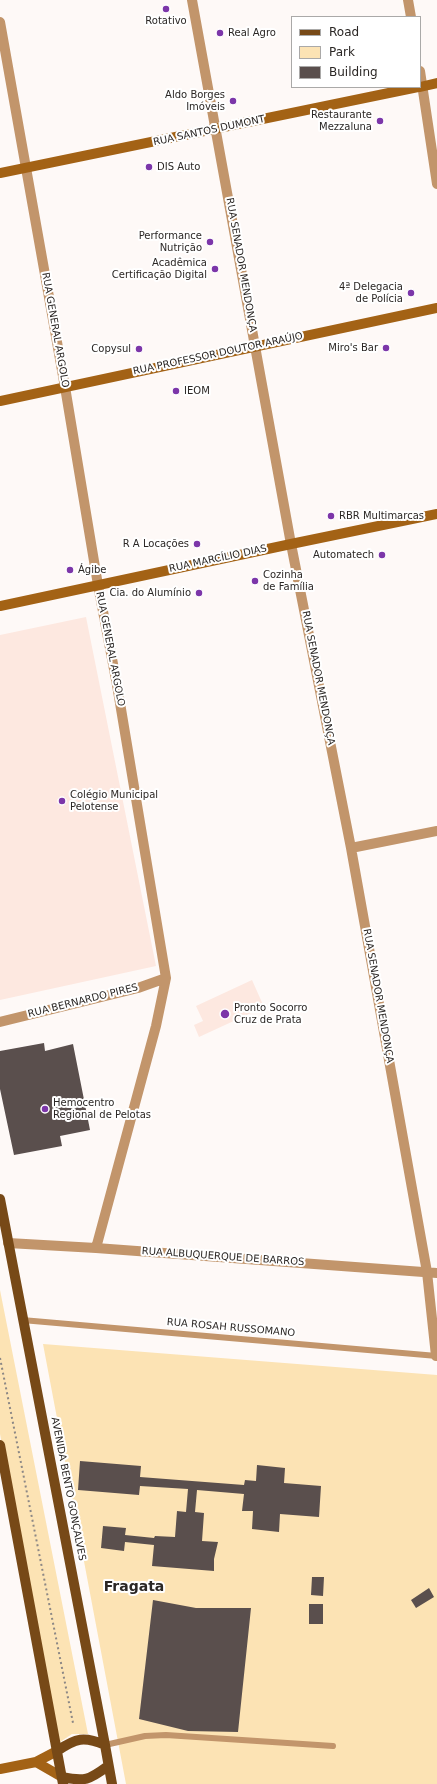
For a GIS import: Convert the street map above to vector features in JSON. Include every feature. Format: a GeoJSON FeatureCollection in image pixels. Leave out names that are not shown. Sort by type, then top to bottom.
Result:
{"type":"FeatureCollection","features":[{"type":"Feature","properties":{"kind":"main road","name":"AVENIDA BENTO GONÇALVES"},"geometry":{"type":"LineString","coordinates":[[0,1199],[22,1320],[106,1745],[108,1766],[112,1784]]}},
{"type":"Feature","properties":{"kind":"main road"},"geometry":{"type":"LineString","coordinates":[[0,1445],[2,1471],[63,1780],[79,1781],[94,1776],[108,1766]]}},
{"type":"Feature","properties":{"kind":"main road"},"geometry":{"type":"LineString","coordinates":[[57,1751],[69,1742],[77,1740],[92,1740],[106,1745]]}},
{"type":"Feature","properties":{"kind":"street","name":"RUA SENADOR MENDONÇA"},"geometry":{"type":"LineString","coordinates":[[192,0],[291,544],[352,848],[432,1272],[437,1356]]}},
{"type":"Feature","properties":{"kind":"street"},"geometry":{"type":"LineString","coordinates":[[408,0],[411,16]]}},
{"type":"Feature","properties":{"kind":"street","name":"RUA GENERAL ARGOLO"},"geometry":{"type":"LineString","coordinates":[[0,22],[65,386],[98,585],[117,685],[166,978],[156,1026],[96,1248]]}},
{"type":"Feature","properties":{"kind":"street","name":"RUA SANTOS DUMONT"},"geometry":{"type":"LineString","coordinates":[[421,87],[437,83]]}},
{"type":"Feature","properties":{"kind":"street","name":"RUA SANTOS DUMONT"},"geometry":{"type":"LineString","coordinates":[[0,174],[415,88]]}},
{"type":"Feature","properties":{"kind":"street"},"geometry":{"type":"LineString","coordinates":[[420,88],[437,184]]}},
{"type":"Feature","properties":{"kind":"street","name":"RUA PROFESSOR DOUTOR ARAÚJO"},"geometry":{"type":"LineString","coordinates":[[0,401],[437,308]]}},
{"type":"Feature","properties":{"kind":"street","name":"RUA MARCÍLIO DIAS"},"geometry":{"type":"LineString","coordinates":[[0,606],[437,514]]}},
{"type":"Feature","properties":{"kind":"street"},"geometry":{"type":"LineString","coordinates":[[352,848],[437,831]]}},
{"type":"Feature","properties":{"kind":"street","name":"RUA BERNARDO PIRES"},"geometry":{"type":"LineString","coordinates":[[0,1022],[138,988],[166,978]]}},
{"type":"Feature","properties":{"kind":"street","name":"RUA ALBUQUERQUE DE BARROS"},"geometry":{"type":"LineString","coordinates":[[8,1243],[432,1272]]}},
{"type":"Feature","properties":{"kind":"street"},"geometry":{"type":"LineString","coordinates":[[0,1769],[36,1762],[57,1751]]}},
{"type":"Feature","properties":{"kind":"street"},"geometry":{"type":"LineString","coordinates":[[36,1762],[63,1780]]}},
{"type":"Feature","properties":{"kind":"lane","name":"RUA ROSAH RUSSOMANO"},"geometry":{"type":"LineString","coordinates":[[22,1320],[437,1356]]}},
{"type":"Feature","properties":{"kind":"lane"},"geometry":{"type":"LineString","coordinates":[[106,1745],[145,1736],[166,1735],[333,1746]]}},
{"type":"Feature","properties":{"kind":"path"},"geometry":{"type":"LineString","coordinates":[[0,1358],[73,1723]]}},
{"type":"Feature","properties":{"kind":"shaded area","name":"Colégio Municipal Pelotense"},"geometry":{"type":"Polygon","coordinates":[[[86,617],[156,966],[0,1000],[0,635],[86,617]]]}},
{"type":"Feature","properties":{"kind":"shaded area","name":"Pronto Socorro Cruz de Prata"},"geometry":{"type":"Polygon","coordinates":[[[252,980],[264,1007],[199,1037],[194,1025],[203,1021],[196,1006],[252,980]]]}},
{"type":"Feature","properties":{"kind":"green space"},"geometry":{"type":"Polygon","coordinates":[[[0,1290],[88,1734],[72,1734],[57,1744],[0,1434],[0,1290]]]}},
{"type":"Feature","properties":{"kind":"green space"},"geometry":{"type":"Polygon","coordinates":[[[43,1344],[437,1375],[437,1784],[126,1784],[43,1344]]]}},
{"type":"Feature","properties":{"kind":"building","name":"Hemocentro Regional de Pelotas"},"geometry":{"type":"Polygon","coordinates":[[[44,1043],[45,1051],[73,1044],[90,1130],[60,1136],[62,1146],[14,1155],[0,1089],[0,1051],[44,1043]]]}},
{"type":"Feature","properties":{"kind":"building"},"geometry":{"type":"Polygon","coordinates":[[[80,1461],[141,1466],[140,1477],[244,1485],[245,1480],[256,1481],[257,1465],[285,1468],[284,1483],[321,1486],[319,1517],[280,1514],[279,1532],[252,1529],[253,1511],[242,1511],[244,1494],[197,1490],[195,1512],[204,1513],[202,1541],[218,1542],[214,1559],[214,1571],[152,1566],[154,1545],[125,1542],[124,1551],[101,1548],[103,1526],[126,1528],[125,1535],[154,1538],[155,1536],[175,1537],[177,1511],[186,1512],[188,1489],[140,1486],[139,1495],[78,1490],[80,1461]]]}},
{"type":"Feature","properties":{"kind":"building"},"geometry":{"type":"Polygon","coordinates":[[[312,1577],[324,1577],[323,1596],[311,1595],[312,1577]]]}},
{"type":"Feature","properties":{"kind":"building"},"geometry":{"type":"Polygon","coordinates":[[[429,1588],[434,1597],[416,1608],[411,1600],[429,1588]]]}},
{"type":"Feature","properties":{"kind":"building"},"geometry":{"type":"Polygon","coordinates":[[[153,1600],[196,1608],[251,1608],[238,1732],[188,1731],[139,1719],[153,1600]]]}},
{"type":"Feature","properties":{"kind":"building"},"geometry":{"type":"Polygon","coordinates":[[[309,1604],[323,1604],[323,1624],[309,1624],[309,1604]]]}},
{"type":"Feature","properties":{"kind":"place","name":"Rotativo"},"geometry":{"type":"Point","coordinates":[166,9]}},
{"type":"Feature","properties":{"kind":"place","name":"Real Agro"},"geometry":{"type":"Point","coordinates":[220,33]}},
{"type":"Feature","properties":{"kind":"place","name":"Aldo Borges Imóveis"},"geometry":{"type":"Point","coordinates":[233,101]}},
{"type":"Feature","properties":{"kind":"place","name":"Restaurante Mezzaluna"},"geometry":{"type":"Point","coordinates":[380,121]}},
{"type":"Feature","properties":{"kind":"place","name":"DIS Auto"},"geometry":{"type":"Point","coordinates":[149,167]}},
{"type":"Feature","properties":{"kind":"place","name":"Performance Nutrição"},"geometry":{"type":"Point","coordinates":[210,242]}},
{"type":"Feature","properties":{"kind":"place","name":"Acadêmica Certificação Digital"},"geometry":{"type":"Point","coordinates":[215,269]}},
{"type":"Feature","properties":{"kind":"place","name":"4ª Delegacia de Polícia"},"geometry":{"type":"Point","coordinates":[411,293]}},
{"type":"Feature","properties":{"kind":"place","name":"Miro's Bar"},"geometry":{"type":"Point","coordinates":[386,348]}},
{"type":"Feature","properties":{"kind":"place","name":"Copysul"},"geometry":{"type":"Point","coordinates":[139,349]}},
{"type":"Feature","properties":{"kind":"place","name":"IEOM"},"geometry":{"type":"Point","coordinates":[176,391]}},
{"type":"Feature","properties":{"kind":"place","name":"RBR Multimarcas"},"geometry":{"type":"Point","coordinates":[331,516]}},
{"type":"Feature","properties":{"kind":"place","name":"R A Locações"},"geometry":{"type":"Point","coordinates":[197,544]}},
{"type":"Feature","properties":{"kind":"place","name":"Automatech"},"geometry":{"type":"Point","coordinates":[382,555]}},
{"type":"Feature","properties":{"kind":"place","name":"Ágibe"},"geometry":{"type":"Point","coordinates":[70,570]}},
{"type":"Feature","properties":{"kind":"place","name":"Cozinha de Família"},"geometry":{"type":"Point","coordinates":[255,581]}},
{"type":"Feature","properties":{"kind":"place","name":"Cia. do Alumínio"},"geometry":{"type":"Point","coordinates":[199,593]}},
{"type":"Feature","properties":{"kind":"place","name":"Colégio Municipal Pelotense"},"geometry":{"type":"Point","coordinates":[62,801]}},
{"type":"Feature","properties":{"kind":"place","name":"Pronto Socorro Cruz de Prata"},"geometry":{"type":"Point","coordinates":[225,1014]}},
{"type":"Feature","properties":{"kind":"place","name":"Hemocentro Regional de Pelotas"},"geometry":{"type":"Point","coordinates":[45,1109]}},
{"type":"Feature","properties":{"kind":"district","name":"Fragata"},"geometry":{"type":"Point","coordinates":[134,1587]}}]}
